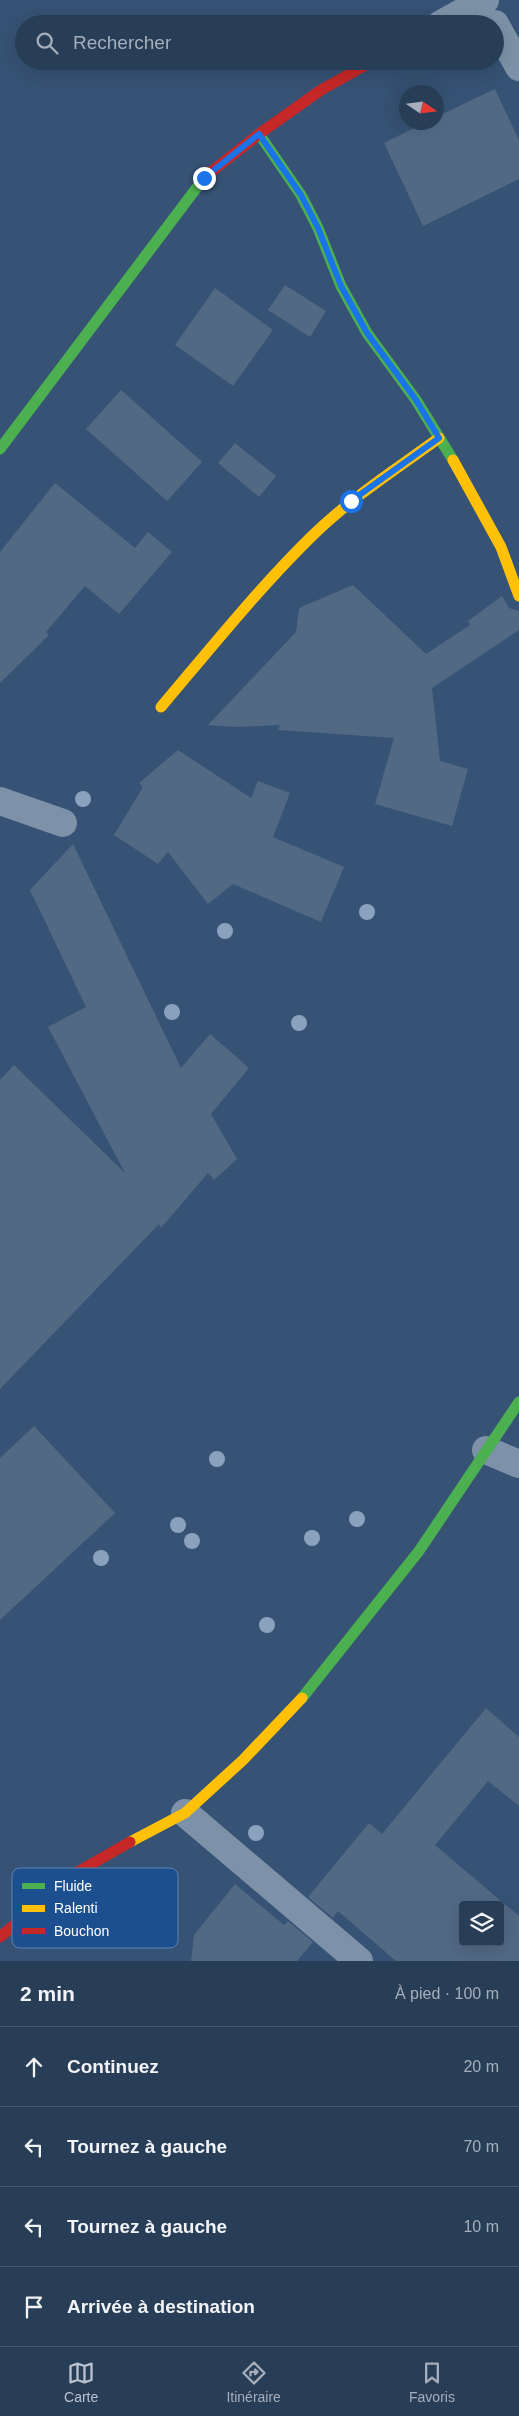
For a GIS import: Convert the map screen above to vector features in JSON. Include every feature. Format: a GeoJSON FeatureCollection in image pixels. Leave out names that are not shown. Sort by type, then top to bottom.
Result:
{"type":"FeatureCollection","features":[{"type":"Feature","properties":{"kind":"street"},"geometry":{"type":"LineString","coordinates":[[504,40],[519,67]]}},
{"type":"Feature","properties":{"kind":"street"},"geometry":{"type":"LineString","coordinates":[[0,449],[204,178],[259,134],[321,90],[357,70]]}},
{"type":"Feature","properties":{"kind":"street"},"geometry":{"type":"LineString","coordinates":[[259,134],[301,195],[318,228],[341,286],[367,333],[416,400],[459,469],[501,547],[519,596]]}},
{"type":"Feature","properties":{"kind":"street"},"geometry":{"type":"LineString","coordinates":[[161,707],[273,576],[313,535],[351,501],[439,438]]}},
{"type":"Feature","properties":{"kind":"street"},"geometry":{"type":"LineString","coordinates":[[0,801],[63,823]]}},
{"type":"Feature","properties":{"kind":"street"},"geometry":{"type":"LineString","coordinates":[[85,1868],[159,1825],[185,1813],[243,1760],[300,1700],[419,1551],[519,1402]]}},
{"type":"Feature","properties":{"kind":"street"},"geometry":{"type":"LineString","coordinates":[[486,1450],[519,1464]]}},
{"type":"Feature","properties":{"kind":"street"},"geometry":{"type":"LineString","coordinates":[[185,1813],[359,1961]]}},
{"type":"Feature","properties":{"kind":"street"},"geometry":{"type":"LineString","coordinates":[[0,1937],[12,1927]]}},
{"type":"Feature","properties":{"kind":"building"},"geometry":{"type":"Polygon","coordinates":[[[495,89],[519,140],[519,179],[423,226],[384,143],[410,130],[444,130],[444,113],[495,89]]]}},
{"type":"Feature","properties":{"kind":"building"},"geometry":{"type":"Polygon","coordinates":[[[285,285],[326,311],[310,337],[268,310],[285,285]]]}},
{"type":"Feature","properties":{"kind":"building"},"geometry":{"type":"Polygon","coordinates":[[[215,288],[273,330],[233,386],[175,345],[215,288]]]}},
{"type":"Feature","properties":{"kind":"building"},"geometry":{"type":"Polygon","coordinates":[[[121,390],[202,462],[167,501],[86,429],[121,390]]]}},
{"type":"Feature","properties":{"kind":"building"},"geometry":{"type":"Polygon","coordinates":[[[235,443],[276,476],[259,497],[218,463],[235,443]]]}},
{"type":"Feature","properties":{"kind":"building"},"geometry":{"type":"Polygon","coordinates":[[[55,483],[135,548],[148,532],[172,552],[119,614],[85,586],[46,632],[49,635],[0,683],[0,552],[55,483]]]}},
{"type":"Feature","properties":{"kind":"building"},"geometry":{"type":"Polygon","coordinates":[[[353,585],[426,654],[470,625],[468,621],[502,596],[509,608],[519,611],[519,630],[432,688],[440,761],[468,769],[452,826],[375,804],[394,738],[278,730],[280,725],[236,727],[208,725],[296,632],[299,608],[353,585]]]}},
{"type":"Feature","properties":{"kind":"building"},"geometry":{"type":"Polygon","coordinates":[[[178,750],[251,798],[258,781],[290,793],[273,837],[344,867],[321,922],[233,884],[208,904],[168,852],[158,864],[114,835],[143,787],[139,783],[178,750]]]}},
{"type":"Feature","properties":{"kind":"building"},"geometry":{"type":"Polygon","coordinates":[[[73,844],[181,1068],[210,1034],[249,1068],[211,1114],[237,1159],[214,1180],[208,1173],[161,1228],[159,1224],[0,1389],[0,1080],[14,1065],[125,1173],[48,1027],[86,1007],[30,890],[73,844]]]}},
{"type":"Feature","properties":{"kind":"building"},"geometry":{"type":"Polygon","coordinates":[[[34,1426],[115,1513],[0,1620],[0,1458],[34,1426]]]}},
{"type":"Feature","properties":{"kind":"building"},"geometry":{"type":"Polygon","coordinates":[[[486,1708],[519,1737],[519,1806],[488,1781],[435,1845],[501,1901],[459,1901],[459,1946],[504,1946],[504,1903],[519,1916],[519,1961],[396,1961],[338,1911],[333,1918],[308,1897],[369,1823],[382,1834],[486,1708]]]}},
{"type":"Feature","properties":{"kind":"building"},"geometry":{"type":"Polygon","coordinates":[[[235,1884],[284,1925],[288,1921],[313,1942],[297,1961],[191,1961],[194,1935],[235,1884]]]}},
{"type":"Feature","properties":{"kind":"traffic: fast"},"geometry":{"type":"LineString","coordinates":[[259,134],[301,195],[318,228],[341,286],[367,333],[416,400],[453,460]]}},
{"type":"Feature","properties":{"kind":"traffic: fast"},"geometry":{"type":"LineString","coordinates":[[0,449],[204,178],[211,172]]}},
{"type":"Feature","properties":{"kind":"traffic: fast"},"geometry":{"type":"LineString","coordinates":[[302,1698],[419,1551],[519,1402]]}},
{"type":"Feature","properties":{"kind":"traffic: slow"},"geometry":{"type":"LineString","coordinates":[[161,707],[253,598],[312,536],[358,496],[439,438]]}},
{"type":"Feature","properties":{"kind":"traffic: slow"},"geometry":{"type":"LineString","coordinates":[[453,460],[501,547],[519,596]]}},
{"type":"Feature","properties":{"kind":"traffic: slow"},"geometry":{"type":"LineString","coordinates":[[130,1842],[185,1813],[243,1760],[302,1698]]}},
{"type":"Feature","properties":{"kind":"traffic: jam"},"geometry":{"type":"LineString","coordinates":[[211,172],[259,134],[321,90],[357,70]]}},
{"type":"Feature","properties":{"kind":"traffic: jam"},"geometry":{"type":"LineString","coordinates":[[85,1868],[130,1842]]}},
{"type":"Feature","properties":{"kind":"traffic: jam"},"geometry":{"type":"LineString","coordinates":[[0,1937],[12,1927]]}},
{"type":"Feature","properties":{"kind":"route"},"geometry":{"type":"LineString","coordinates":[[204,178],[259,134],[301,195],[318,228],[341,286],[367,333],[416,400],[439,438],[351,501]]}}]}
